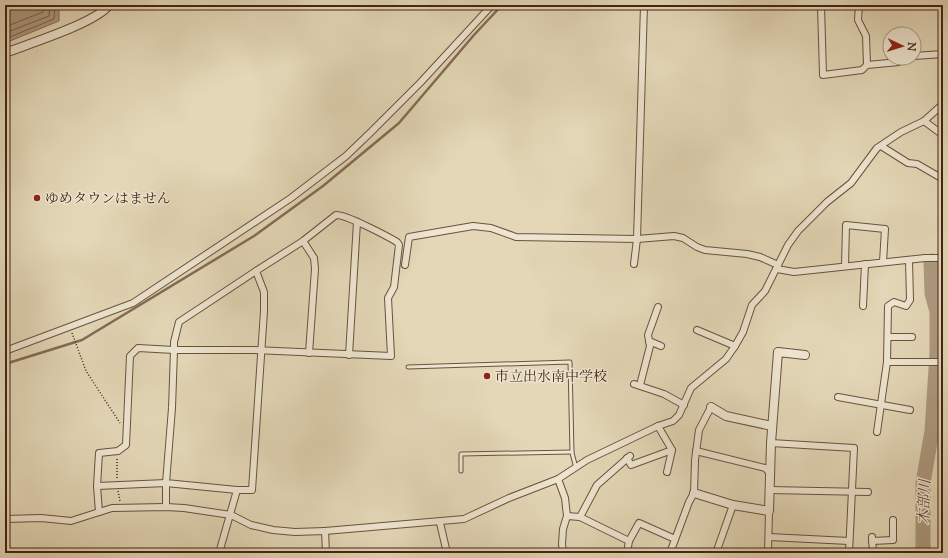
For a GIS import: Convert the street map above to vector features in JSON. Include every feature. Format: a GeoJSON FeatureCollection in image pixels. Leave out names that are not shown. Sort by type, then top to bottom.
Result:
{"type":"FeatureCollection","features":[{"type":"Feature","properties":{"kind":"street"},"geometry":{"type":"LineString","coordinates":[[5,53],[81,23],[98,14],[109,5]]}},
{"type":"Feature","properties":{"kind":"street"},"geometry":{"type":"LineString","coordinates":[[5,351],[133,303],[292,198],[346,156],[371,132],[420,83],[492,5]]}},
{"type":"Feature","properties":{"kind":"street"},"geometry":{"type":"LineString","coordinates":[[634,264],[637,239],[644,5]]}},
{"type":"Feature","properties":{"kind":"street"},"geometry":{"type":"LineString","coordinates":[[821,5],[823,75],[862,70],[867,65],[882,64]]}},
{"type":"Feature","properties":{"kind":"street"},"geometry":{"type":"LineString","coordinates":[[859,5],[858,20],[866,36],[867,65]]}},
{"type":"Feature","properties":{"kind":"street"},"geometry":{"type":"LineString","coordinates":[[922,55],[943,54]]}},
{"type":"Feature","properties":{"kind":"street"},"geometry":{"type":"LineString","coordinates":[[5,519],[41,518],[71,520],[121,507],[166,507],[184,508],[231,515],[252,525],[268,529],[294,532],[440,523],[464,520],[509,498],[558,480],[576,468],[658,426],[673,421],[679,415],[691,388],[726,360],[742,332],[752,305],[765,291],[798,231],[827,202],[851,183],[877,148],[901,132],[924,121],[943,104]]}},
{"type":"Feature","properties":{"kind":"street"},"geometry":{"type":"LineString","coordinates":[[924,121],[943,134]]}},
{"type":"Feature","properties":{"kind":"street"},"geometry":{"type":"LineString","coordinates":[[881,146],[908,163],[917,164],[943,179]]}},
{"type":"Feature","properties":{"kind":"street"},"geometry":{"type":"LineString","coordinates":[[99,512],[97,486],[99,453],[118,451],[126,445],[130,356],[138,348],[174,350],[261,351],[391,356],[388,298],[394,287],[399,251],[397,242],[357,222],[340,215],[336,215],[303,241],[179,322],[174,342],[174,350],[173,394],[166,483],[166,507]]}},
{"type":"Feature","properties":{"kind":"street"},"geometry":{"type":"LineString","coordinates":[[349,355],[357,222]]}},
{"type":"Feature","properties":{"kind":"street"},"geometry":{"type":"LineString","coordinates":[[845,266],[846,225],[885,229],[883,262]]}},
{"type":"Feature","properties":{"kind":"street"},"geometry":{"type":"LineString","coordinates":[[405,265],[409,237],[473,226],[491,228],[516,237],[637,239],[679,237],[697,248],[747,254],[777,267],[794,272],[925,258],[943,258]]}},
{"type":"Feature","properties":{"kind":"street"},"geometry":{"type":"LineString","coordinates":[[303,241],[314,258],[315,269],[309,353]]}},
{"type":"Feature","properties":{"kind":"street"},"geometry":{"type":"LineString","coordinates":[[877,432],[887,362],[888,306],[894,302],[906,306],[910,300],[910,260]]}},
{"type":"Feature","properties":{"kind":"street"},"geometry":{"type":"LineString","coordinates":[[863,306],[865,264]]}},
{"type":"Feature","properties":{"kind":"street"},"geometry":{"type":"LineString","coordinates":[[97,486],[166,483],[237,490],[252,490],[264,292],[256,271]]}},
{"type":"Feature","properties":{"kind":"street"},"geometry":{"type":"LineString","coordinates":[[658,307],[648,335],[650,346],[637,385],[664,394],[684,405]]}},
{"type":"Feature","properties":{"kind":"street"},"geometry":{"type":"LineString","coordinates":[[697,330],[735,346]]}},
{"type":"Feature","properties":{"kind":"street"},"geometry":{"type":"LineString","coordinates":[[888,337],[912,337]]}},
{"type":"Feature","properties":{"kind":"street"},"geometry":{"type":"LineString","coordinates":[[649,342],[661,346]]}},
{"type":"Feature","properties":{"kind":"street"},"geometry":{"type":"LineString","coordinates":[[768,553],[771,443],[778,352],[801,352]]}},
{"type":"Feature","properties":{"kind":"street"},"geometry":{"type":"LineString","coordinates":[[887,362],[943,362]]}},
{"type":"Feature","properties":{"kind":"street"},"geometry":{"type":"LineString","coordinates":[[838,397],[910,410]]}},
{"type":"Feature","properties":{"kind":"street"},"geometry":{"type":"LineString","coordinates":[[670,553],[689,502],[694,493],[696,451],[699,430],[711,407],[726,416],[772,426]]}},
{"type":"Feature","properties":{"kind":"street"},"geometry":{"type":"LineString","coordinates":[[658,426],[672,450],[667,472]]}},
{"type":"Feature","properties":{"kind":"street"},"geometry":{"type":"LineString","coordinates":[[771,443],[854,448],[848,553]]}},
{"type":"Feature","properties":{"kind":"street"},"geometry":{"type":"LineString","coordinates":[[580,518],[597,485],[628,457],[631,465],[672,450]]}},
{"type":"Feature","properties":{"kind":"street"},"geometry":{"type":"LineString","coordinates":[[696,451],[765,468],[770,473]]}},
{"type":"Feature","properties":{"kind":"street"},"geometry":{"type":"LineString","coordinates":[[558,480],[565,498],[567,516],[563,529],[563,553]]}},
{"type":"Feature","properties":{"kind":"street"},"geometry":{"type":"LineString","coordinates":[[219,553],[237,490]]}},
{"type":"Feature","properties":{"kind":"street"},"geometry":{"type":"LineString","coordinates":[[769,490],[868,492]]}},
{"type":"Feature","properties":{"kind":"street"},"geometry":{"type":"LineString","coordinates":[[694,493],[733,505],[769,511]]}},
{"type":"Feature","properties":{"kind":"street"},"geometry":{"type":"LineString","coordinates":[[716,553],[733,505]]}},
{"type":"Feature","properties":{"kind":"street"},"geometry":{"type":"LineString","coordinates":[[567,516],[580,518],[629,541]]}},
{"type":"Feature","properties":{"kind":"street"},"geometry":{"type":"LineString","coordinates":[[872,553],[872,539],[893,540],[893,520]]}},
{"type":"Feature","properties":{"kind":"street"},"geometry":{"type":"LineString","coordinates":[[440,523],[447,553]]}},
{"type":"Feature","properties":{"kind":"street"},"geometry":{"type":"LineString","coordinates":[[627,553],[629,541],[639,523],[675,539]]}},
{"type":"Feature","properties":{"kind":"street"},"geometry":{"type":"LineString","coordinates":[[325,531],[326,553]]}},
{"type":"Feature","properties":{"kind":"street"},"geometry":{"type":"LineString","coordinates":[[769,537],[849,541]]}},
{"type":"Feature","properties":{"kind":"lane"},"geometry":{"type":"LineString","coordinates":[[408,367],[570,362],[572,452],[576,468]]}},
{"type":"Feature","properties":{"kind":"lane"},"geometry":{"type":"LineString","coordinates":[[461,471],[461,454],[572,452]]}},
{"type":"Feature","properties":{"kind":"path"},"geometry":{"type":"LineString","coordinates":[[73,337],[86,371],[118,418],[120,425]]}},
{"type":"Feature","properties":{"kind":"path"},"geometry":{"type":"LineString","coordinates":[[118,451],[117,484],[121,507]]}},
{"type":"Feature","properties":{"kind":"water"},"geometry":{"type":"Polygon","coordinates":[[[5,5],[59,5],[59,21],[5,43],[5,5]]]}},
{"type":"Feature","properties":{"kind":"waterway"},"geometry":{"type":"LineString","coordinates":[[5,364],[82,340],[254,236],[323,186],[399,123],[474,35],[502,5]]}},
{"type":"Feature","properties":{"kind":"waterway","name":"木部川"},"geometry":{"type":"LineString","coordinates":[[923,553],[923,483],[932,431],[937,353],[937,312],[932,293],[931,261]]}},
{"type":"Feature","properties":{"kind":"place","name":"ゆめタウンはません"},"geometry":{"type":"Point","coordinates":[37,198]}},
{"type":"Feature","properties":{"kind":"place","name":"市立出水南中学校"},"geometry":{"type":"Point","coordinates":[487,376]}}]}
